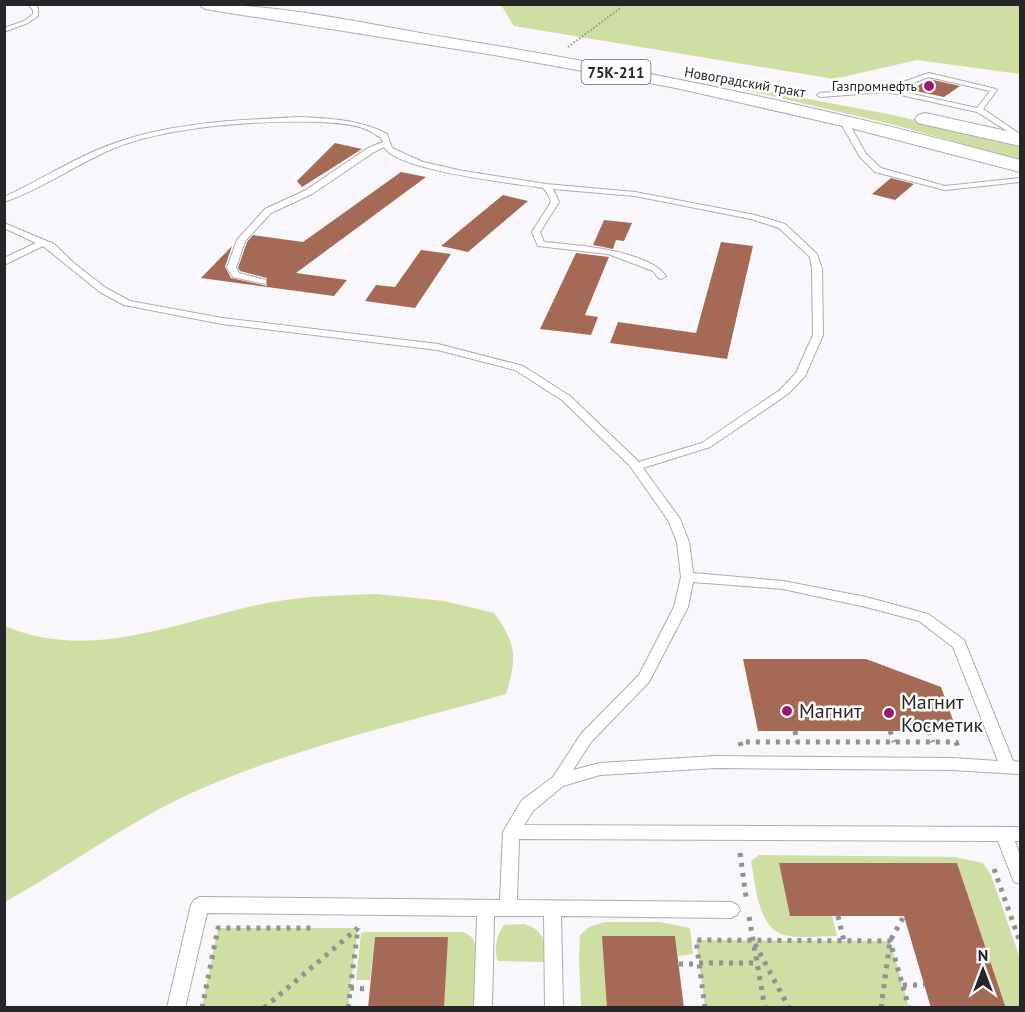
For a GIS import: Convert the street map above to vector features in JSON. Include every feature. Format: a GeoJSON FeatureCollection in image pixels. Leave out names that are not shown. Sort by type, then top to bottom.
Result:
{"type":"FeatureCollection","features":[{"type":"Feature","properties":{"kind":"main road","name":"75К-211"},"geometry":{"type":"LineString","coordinates":[[205,4],[520,55],[676,83],[843,120],[1020,166]]}},
{"type":"Feature","properties":{"kind":"main road","name":"75К-211"},"geometry":{"type":"LineString","coordinates":[[261,4],[564,51]]}},
{"type":"Feature","properties":{"kind":"main road","name":"Новоградский тракт"},"geometry":{"type":"LineString","coordinates":[[564,51],[645,63],[820,95],[875,108]]}},
{"type":"Feature","properties":{"kind":"main road"},"geometry":{"type":"LineString","coordinates":[[909,115],[1020,139]]}},
{"type":"Feature","properties":{"kind":"lane"},"geometry":{"type":"LineString","coordinates":[[4,30],[36,15],[36,9],[30,4]]}},
{"type":"Feature","properties":{"kind":"lane"},"geometry":{"type":"LineString","coordinates":[[820,95],[887,90],[929,75],[994,90],[979,110]]}},
{"type":"Feature","properties":{"kind":"lane"},"geometry":{"type":"LineString","coordinates":[[887,90],[979,110],[1020,139]]}},
{"type":"Feature","properties":{"kind":"lane"},"geometry":{"type":"LineString","coordinates":[[4,200],[103,151],[154,134],[274,120],[330,120],[367,126],[386,137],[388,148],[394,153],[429,165],[546,186],[635,194],[752,217],[782,226],[813,256],[817,269],[818,334],[801,374],[783,392],[706,445],[636,467]]}},
{"type":"Feature","properties":{"kind":"lane"},"geometry":{"type":"LineString","coordinates":[[843,120],[863,155],[878,170],[945,188],[1020,180]]}},
{"type":"Feature","properties":{"kind":"lane"},"geometry":{"type":"LineString","coordinates":[[263,282],[236,275],[231,268],[241,240],[268,211],[309,192],[371,150],[387,143]]}},
{"type":"Feature","properties":{"kind":"lane"},"geometry":{"type":"LineString","coordinates":[[546,186],[555,202],[536,232],[541,244],[609,252],[656,269],[661,276]]}},
{"type":"Feature","properties":{"kind":"lane"},"geometry":{"type":"LineString","coordinates":[[4,225],[44,242],[103,290],[127,303],[222,321],[438,347],[519,368],[566,398],[636,467],[674,519],[683,542],[687,577],[681,607],[644,678],[586,738],[558,781],[528,805],[511,832],[508,908]]}},
{"type":"Feature","properties":{"kind":"lane"},"geometry":{"type":"LineString","coordinates":[[4,262],[44,242]]}},
{"type":"Feature","properties":{"kind":"lane"},"geometry":{"type":"LineString","coordinates":[[558,781],[600,769],[716,762],[952,764],[1014,767],[959,644],[923,617],[866,602],[783,585],[687,577]]}},
{"type":"Feature","properties":{"kind":"lane"},"geometry":{"type":"LineString","coordinates":[[511,832],[1012,834],[1020,877]]}},
{"type":"Feature","properties":{"kind":"lane"},"geometry":{"type":"LineString","coordinates":[[176,1008],[200,904],[731,910]]}},
{"type":"Feature","properties":{"kind":"lane"},"geometry":{"type":"LineString","coordinates":[[483,1008],[486,908]]}},
{"type":"Feature","properties":{"kind":"lane"},"geometry":{"type":"LineString","coordinates":[[552,909],[554,1008]]}},
{"type":"Feature","properties":{"kind":"path"},"geometry":{"type":"LineString","coordinates":[[564,51],[619,9],[618,4]]}},
{"type":"Feature","properties":{"kind":"path"},"geometry":{"type":"LineString","coordinates":[[795,731],[797,742]]}},
{"type":"Feature","properties":{"kind":"path"},"geometry":{"type":"LineString","coordinates":[[890,731],[894,742]]}},
{"type":"Feature","properties":{"kind":"path"},"geometry":{"type":"LineString","coordinates":[[928,731],[933,742]]}},
{"type":"Feature","properties":{"kind":"path"},"geometry":{"type":"LineString","coordinates":[[740,742],[956,742]]}},
{"type":"Feature","properties":{"kind":"path"},"geometry":{"type":"LineString","coordinates":[[751,853],[739,853],[765,1008]]}},
{"type":"Feature","properties":{"kind":"path"},"geometry":{"type":"LineString","coordinates":[[993,865],[1020,942]]}},
{"type":"Feature","properties":{"kind":"path"},"geometry":{"type":"LineString","coordinates":[[838,916],[844,941]]}},
{"type":"Feature","properties":{"kind":"path"},"geometry":{"type":"LineString","coordinates":[[881,1008],[890,941],[904,916]]}},
{"type":"Feature","properties":{"kind":"path"},"geometry":{"type":"LineString","coordinates":[[202,1008],[218,928],[323,928]]}},
{"type":"Feature","properties":{"kind":"path"},"geometry":{"type":"LineString","coordinates":[[346,928],[358,928]]}},
{"type":"Feature","properties":{"kind":"path"},"geometry":{"type":"LineString","coordinates":[[348,1008],[358,928]]}},
{"type":"Feature","properties":{"kind":"path"},"geometry":{"type":"LineString","coordinates":[[264,1008],[358,928]]}},
{"type":"Feature","properties":{"kind":"path"},"geometry":{"type":"LineString","coordinates":[[705,1008],[696,940],[890,941]]}},
{"type":"Feature","properties":{"kind":"path"},"geometry":{"type":"LineString","coordinates":[[753,941],[789,1008]]}},
{"type":"Feature","properties":{"kind":"path"},"geometry":{"type":"LineString","coordinates":[[890,941],[909,1008]]}},
{"type":"Feature","properties":{"kind":"path"},"geometry":{"type":"LineString","coordinates":[[679,964],[756,963]]}},
{"type":"Feature","properties":{"kind":"path"},"geometry":{"type":"LineString","coordinates":[[903,985],[924,985]]}},
{"type":"Feature","properties":{"kind":"path"},"geometry":{"type":"LineString","coordinates":[[350,988],[369,989]]}},
{"type":"Feature","properties":{"kind":"green space"},"geometry":{"type":"Polygon","coordinates":[[[501,5],[1020,5],[1020,74],[917,60],[834,79],[514,26],[501,5]]]}},
{"type":"Feature","properties":{"kind":"green space"},"geometry":{"type":"Polygon","coordinates":[[[686,76],[893,115],[1020,145],[1020,160],[895,125],[686,76]]]}},
{"type":"Feature","properties":{"kind":"green space"},"geometry":{"type":"Polygon","coordinates":[[[377,594],[444,601],[494,613],[507,634],[513,652],[512,671],[506,694],[320,746],[210,785],[131,825],[5,902],[5,626],[38,637],[72,641],[105,639],[172,627],[272,602],[311,597],[377,594]]]}},
{"type":"Feature","properties":{"kind":"green space"},"geometry":{"type":"Polygon","coordinates":[[[759,855],[955,857],[983,863],[991,875],[1020,958],[1020,1007],[1006,1007],[957,863],[779,863],[790,916],[832,916],[837,936],[797,937],[775,931],[763,914],[751,861],[759,855]]]}},
{"type":"Feature","properties":{"kind":"green space"},"geometry":{"type":"Polygon","coordinates":[[[605,922],[660,922],[690,928],[693,954],[678,956],[675,936],[607,1007],[581,1007],[580,935],[589,927],[605,922]]]}},
{"type":"Feature","properties":{"kind":"green space"},"geometry":{"type":"Polygon","coordinates":[[[524,924],[540,933],[544,943],[545,962],[498,961],[496,943],[504,925],[524,924]]]}},
{"type":"Feature","properties":{"kind":"green space"},"geometry":{"type":"Polygon","coordinates":[[[218,928],[358,928],[348,1007],[202,1007],[218,928]]]}},
{"type":"Feature","properties":{"kind":"green space"},"geometry":{"type":"Polygon","coordinates":[[[463,932],[470,935],[474,941],[476,955],[473,1007],[444,1007],[447,937],[375,937],[370,980],[356,980],[361,933],[463,932]]]}},
{"type":"Feature","properties":{"kind":"green space"},"geometry":{"type":"Polygon","coordinates":[[[696,940],[890,941],[909,1007],[705,1007],[696,940]]]}},
{"type":"Feature","properties":{"kind":"building"},"geometry":{"type":"Polygon","coordinates":[[[929,79],[960,86],[944,97],[911,90],[929,79]]]}},
{"type":"Feature","properties":{"kind":"building"},"geometry":{"type":"Polygon","coordinates":[[[335,143],[362,149],[302,187],[297,181],[335,143]]]}},
{"type":"Feature","properties":{"kind":"building"},"geometry":{"type":"Polygon","coordinates":[[[401,172],[426,177],[296,273],[347,280],[334,296],[201,278],[232,246],[225,267],[231,278],[267,286],[267,278],[240,271],[238,268],[247,242],[253,235],[303,242],[401,172]]]}},
{"type":"Feature","properties":{"kind":"building"},"geometry":{"type":"Polygon","coordinates":[[[891,178],[914,184],[895,200],[872,194],[891,178]]]}},
{"type":"Feature","properties":{"kind":"building"},"geometry":{"type":"Polygon","coordinates":[[[503,195],[528,201],[468,252],[441,246],[503,195]]]}},
{"type":"Feature","properties":{"kind":"building"},"geometry":{"type":"Polygon","coordinates":[[[604,220],[632,223],[624,241],[616,240],[613,249],[593,245],[604,220]]]}},
{"type":"Feature","properties":{"kind":"building"},"geometry":{"type":"Polygon","coordinates":[[[721,242],[753,246],[727,359],[610,343],[618,322],[696,333],[721,242]]]}},
{"type":"Feature","properties":{"kind":"building"},"geometry":{"type":"Polygon","coordinates":[[[421,250],[451,254],[415,308],[365,301],[376,285],[395,287],[421,250]]]}},
{"type":"Feature","properties":{"kind":"building"},"geometry":{"type":"Polygon","coordinates":[[[576,253],[609,257],[585,315],[598,317],[591,335],[540,329],[576,253]]]}},
{"type":"Feature","properties":{"kind":"building"},"geometry":{"type":"Polygon","coordinates":[[[743,659],[866,659],[941,687],[957,731],[758,731],[743,659]]]}},
{"type":"Feature","properties":{"kind":"building"},"geometry":{"type":"Polygon","coordinates":[[[779,863],[957,863],[1006,1008],[931,1008],[904,916],[790,916],[779,863]]]}},
{"type":"Feature","properties":{"kind":"building"},"geometry":{"type":"Polygon","coordinates":[[[602,936],[675,936],[684,1008],[607,1008],[602,936]]]}},
{"type":"Feature","properties":{"kind":"building"},"geometry":{"type":"Polygon","coordinates":[[[375,937],[448,937],[444,1008],[368,1008],[375,937]]]}},
{"type":"Feature","properties":{"kind":"place","name":"Газпромнефть"},"geometry":{"type":"Point","coordinates":[929,86]}},
{"type":"Feature","properties":{"kind":"place","name":"Магнит"},"geometry":{"type":"Point","coordinates":[787,711]}},
{"type":"Feature","properties":{"kind":"place","name":"Магнит Косметик"},"geometry":{"type":"Point","coordinates":[889,713]}}]}
